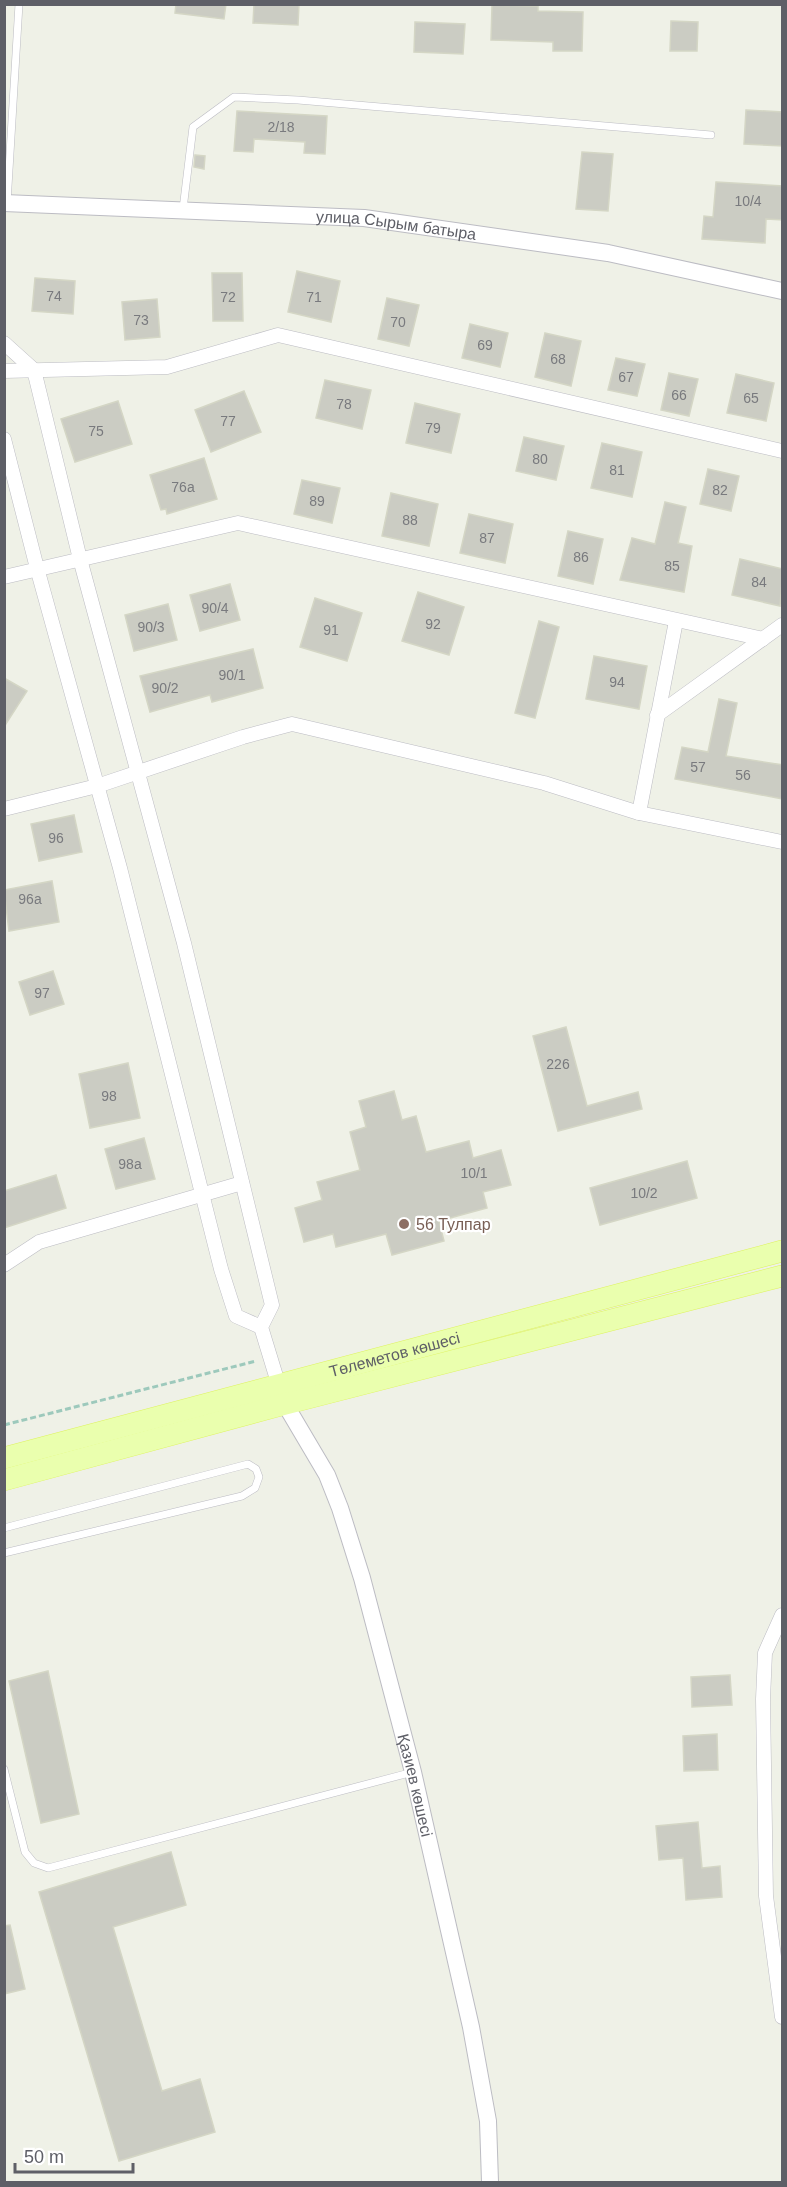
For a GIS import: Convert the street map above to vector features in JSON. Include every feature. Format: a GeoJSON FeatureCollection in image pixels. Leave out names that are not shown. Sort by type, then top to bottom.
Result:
{"type":"FeatureCollection","features":[{"type":"Feature","properties":{"kind":"main road","name":"Төлеметов көшесі"},"geometry":{"type":"LineString","coordinates":[[4,1480],[583,1305],[783,1251]]}},
{"type":"Feature","properties":{"kind":"main road","name":"Төлеметов көшесі"},"geometry":{"type":"LineString","coordinates":[[4,1458],[593,1326],[783,1276]]}},
{"type":"Feature","properties":{"kind":"main road"},"geometry":{"type":"LineString","coordinates":[[583,1305],[593,1326]]}},
{"type":"Feature","properties":{"kind":"street","name":"улица Сырым батыра"},"geometry":{"type":"LineString","coordinates":[[6,203],[364,218],[608,253],[783,291]]}},
{"type":"Feature","properties":{"kind":"street"},"geometry":{"type":"LineString","coordinates":[[4,371],[167,367],[278,335],[783,451]]}},
{"type":"Feature","properties":{"kind":"street"},"geometry":{"type":"LineString","coordinates":[[4,343],[33,370],[80,559],[139,772],[272,1305],[261,1327],[282,1395]]}},
{"type":"Feature","properties":{"kind":"street"},"geometry":{"type":"LineString","coordinates":[[4,439],[37,568],[123,879],[202,1193],[236,1316],[261,1327]]}},
{"type":"Feature","properties":{"kind":"street"},"geometry":{"type":"LineString","coordinates":[[4,577],[238,523],[763,639]]}},
{"type":"Feature","properties":{"kind":"street"},"geometry":{"type":"LineString","coordinates":[[639,813],[676,621]]}},
{"type":"Feature","properties":{"kind":"street"},"geometry":{"type":"LineString","coordinates":[[657,715],[783,625]]}},
{"type":"Feature","properties":{"kind":"street"},"geometry":{"type":"LineString","coordinates":[[4,810],[97,786],[243,737],[292,724],[544,783],[639,813],[783,842]]}},
{"type":"Feature","properties":{"kind":"street"},"geometry":{"type":"LineString","coordinates":[[4,1265],[39,1242],[242,1183]]}},
{"type":"Feature","properties":{"kind":"street","name":"Қазиев көшесі"},"geometry":{"type":"LineString","coordinates":[[282,1395],[327,1475],[362,1578],[413,1772],[483,2090],[488,2121],[490,2182]]}},
{"type":"Feature","properties":{"kind":"street"},"geometry":{"type":"LineString","coordinates":[[783,1615],[765,1653],[763,1699],[766,1896],[778,1944],[783,2017]]}},
{"type":"Feature","properties":{"kind":"lane"},"geometry":{"type":"LineString","coordinates":[[6,203],[19,4]]}},
{"type":"Feature","properties":{"kind":"lane"},"geometry":{"type":"LineString","coordinates":[[183,210],[193,127],[234,97],[298,99],[711,135]]}},
{"type":"Feature","properties":{"kind":"lane"},"geometry":{"type":"LineString","coordinates":[[4,1528],[248,1464],[256,1469],[259,1477],[255,1488],[242,1496],[4,1553]]}},
{"type":"Feature","properties":{"kind":"lane"},"geometry":{"type":"LineString","coordinates":[[4,1769],[25,1852],[34,1863],[48,1868],[413,1772]]}},
{"type":"Feature","properties":{"kind":"path"},"geometry":{"type":"LineString","coordinates":[[4,1425],[270,1357]]}},
{"type":"Feature","properties":{"kind":"building"},"geometry":{"type":"Polygon","coordinates":[[[176,4],[226,4],[224,19],[175,13],[176,4]]]}},
{"type":"Feature","properties":{"kind":"building"},"geometry":{"type":"Polygon","coordinates":[[[254,4],[299,4],[298,25],[253,23],[254,4]]]}},
{"type":"Feature","properties":{"kind":"building"},"geometry":{"type":"Polygon","coordinates":[[[492,5],[538,6],[538,11],[583,12],[582,51],[553,51],[553,42],[491,40],[492,5]]]}},
{"type":"Feature","properties":{"kind":"building"},"geometry":{"type":"Polygon","coordinates":[[[671,21],[698,22],[697,51],[670,51],[671,21]]]}},
{"type":"Feature","properties":{"kind":"building"},"geometry":{"type":"Polygon","coordinates":[[[415,22],[465,24],[463,54],[414,52],[415,22]]]}},
{"type":"Feature","properties":{"kind":"building"},"geometry":{"type":"Polygon","coordinates":[[[746,110],[783,112],[783,146],[744,144],[746,110]]]}},
{"type":"Feature","properties":{"kind":"building"},"geometry":{"type":"Polygon","coordinates":[[[237,111],[327,116],[325,154],[304,153],[305,142],[254,139],[253,152],[234,151],[237,111]]]}},
{"type":"Feature","properties":{"kind":"building"},"geometry":{"type":"Polygon","coordinates":[[[582,152],[613,154],[608,211],[576,209],[582,152]]]}},
{"type":"Feature","properties":{"kind":"building"},"geometry":{"type":"Polygon","coordinates":[[[195,155],[205,156],[204,169],[194,167],[195,155]]]}},
{"type":"Feature","properties":{"kind":"building"},"geometry":{"type":"Polygon","coordinates":[[[716,182],[783,186],[783,220],[766,219],[765,243],[702,239],[704,216],[713,217],[716,182]]]}},
{"type":"Feature","properties":{"kind":"building"},"geometry":{"type":"Polygon","coordinates":[[[297,271],[340,281],[331,322],[288,312],[297,271]]]}},
{"type":"Feature","properties":{"kind":"building"},"geometry":{"type":"Polygon","coordinates":[[[212,273],[242,273],[243,321],[213,321],[212,273]]]}},
{"type":"Feature","properties":{"kind":"building"},"geometry":{"type":"Polygon","coordinates":[[[35,278],[75,281],[73,314],[32,311],[35,278]]]}},
{"type":"Feature","properties":{"kind":"building"},"geometry":{"type":"Polygon","coordinates":[[[387,298],[419,305],[409,346],[378,339],[387,298]]]}},
{"type":"Feature","properties":{"kind":"building"},"geometry":{"type":"Polygon","coordinates":[[[157,299],[160,337],[125,340],[122,302],[157,299]]]}},
{"type":"Feature","properties":{"kind":"building"},"geometry":{"type":"Polygon","coordinates":[[[470,324],[508,333],[500,367],[462,358],[470,324]]]}},
{"type":"Feature","properties":{"kind":"building"},"geometry":{"type":"Polygon","coordinates":[[[545,333],[581,341],[571,386],[535,377],[545,333]]]}},
{"type":"Feature","properties":{"kind":"building"},"geometry":{"type":"Polygon","coordinates":[[[616,358],[645,364],[637,396],[608,390],[616,358]]]}},
{"type":"Feature","properties":{"kind":"building"},"geometry":{"type":"Polygon","coordinates":[[[669,373],[698,379],[689,416],[661,410],[669,373]]]}},
{"type":"Feature","properties":{"kind":"building"},"geometry":{"type":"Polygon","coordinates":[[[736,374],[774,383],[766,421],[727,413],[736,374]]]}},
{"type":"Feature","properties":{"kind":"building"},"geometry":{"type":"Polygon","coordinates":[[[325,380],[371,390],[362,429],[316,418],[325,380]]]}},
{"type":"Feature","properties":{"kind":"building"},"geometry":{"type":"Polygon","coordinates":[[[244,391],[261,432],[211,452],[195,410],[244,391]]]}},
{"type":"Feature","properties":{"kind":"building"},"geometry":{"type":"Polygon","coordinates":[[[118,401],[132,444],[75,462],[61,419],[118,401]]]}},
{"type":"Feature","properties":{"kind":"building"},"geometry":{"type":"Polygon","coordinates":[[[415,403],[460,414],[451,453],[406,443],[415,403]]]}},
{"type":"Feature","properties":{"kind":"building"},"geometry":{"type":"Polygon","coordinates":[[[524,437],[564,446],[556,480],[516,471],[524,437]]]}},
{"type":"Feature","properties":{"kind":"building"},"geometry":{"type":"Polygon","coordinates":[[[602,443],[642,452],[632,497],[591,488],[602,443]]]}},
{"type":"Feature","properties":{"kind":"building"},"geometry":{"type":"Polygon","coordinates":[[[204,458],[217,499],[167,514],[166,509],[161,510],[150,475],[204,458]]]}},
{"type":"Feature","properties":{"kind":"building"},"geometry":{"type":"Polygon","coordinates":[[[708,469],[739,476],[731,511],[700,504],[708,469]]]}},
{"type":"Feature","properties":{"kind":"building"},"geometry":{"type":"Polygon","coordinates":[[[302,480],[340,488],[332,523],[294,514],[302,480]]]}},
{"type":"Feature","properties":{"kind":"building"},"geometry":{"type":"Polygon","coordinates":[[[391,493],[438,504],[429,546],[382,536],[391,493]]]}},
{"type":"Feature","properties":{"kind":"building"},"geometry":{"type":"Polygon","coordinates":[[[665,502],[686,507],[678,543],[692,546],[684,592],[620,580],[632,538],[655,544],[665,502]]]}},
{"type":"Feature","properties":{"kind":"building"},"geometry":{"type":"Polygon","coordinates":[[[469,514],[513,524],[505,563],[460,553],[469,514]]]}},
{"type":"Feature","properties":{"kind":"building"},"geometry":{"type":"Polygon","coordinates":[[[568,531],[603,539],[593,584],[558,576],[568,531]]]}},
{"type":"Feature","properties":{"kind":"building"},"geometry":{"type":"Polygon","coordinates":[[[740,559],[783,569],[780,606],[732,595],[740,559]]]}},
{"type":"Feature","properties":{"kind":"building"},"geometry":{"type":"Polygon","coordinates":[[[230,584],[240,620],[200,631],[190,595],[230,584]]]}},
{"type":"Feature","properties":{"kind":"building"},"geometry":{"type":"Polygon","coordinates":[[[418,592],[464,607],[449,655],[402,641],[418,592]]]}},
{"type":"Feature","properties":{"kind":"building"},"geometry":{"type":"Polygon","coordinates":[[[315,598],[362,613],[347,661],[300,647],[315,598]]]}},
{"type":"Feature","properties":{"kind":"building"},"geometry":{"type":"Polygon","coordinates":[[[168,604],[177,640],[134,651],[125,615],[168,604]]]}},
{"type":"Feature","properties":{"kind":"building"},"geometry":{"type":"Polygon","coordinates":[[[539,621],[559,627],[535,718],[515,713],[539,621]]]}},
{"type":"Feature","properties":{"kind":"building"},"geometry":{"type":"Polygon","coordinates":[[[253,649],[263,688],[212,702],[210,695],[150,712],[140,676],[253,649]]]}},
{"type":"Feature","properties":{"kind":"building"},"geometry":{"type":"Polygon","coordinates":[[[594,656],[647,666],[639,709],[586,699],[594,656]]]}},
{"type":"Feature","properties":{"kind":"building"},"geometry":{"type":"Polygon","coordinates":[[[4,678],[27,691],[4,727],[4,678]]]}},
{"type":"Feature","properties":{"kind":"building"},"geometry":{"type":"Polygon","coordinates":[[[719,699],[737,703],[726,756],[783,765],[783,799],[675,779],[682,747],[708,752],[719,699]]]}},
{"type":"Feature","properties":{"kind":"building"},"geometry":{"type":"Polygon","coordinates":[[[74,815],[82,852],[39,861],[31,824],[74,815]]]}},
{"type":"Feature","properties":{"kind":"building"},"geometry":{"type":"Polygon","coordinates":[[[52,881],[59,922],[9,931],[4,890],[52,881]]]}},
{"type":"Feature","properties":{"kind":"building"},"geometry":{"type":"Polygon","coordinates":[[[53,971],[64,1004],[30,1015],[19,982],[53,971]]]}},
{"type":"Feature","properties":{"kind":"building"},"geometry":{"type":"Polygon","coordinates":[[[566,1027],[587,1106],[638,1092],[642,1109],[558,1131],[533,1036],[566,1027]]]}},
{"type":"Feature","properties":{"kind":"building"},"geometry":{"type":"Polygon","coordinates":[[[128,1063],[140,1118],[90,1128],[79,1074],[128,1063]]]}},
{"type":"Feature","properties":{"kind":"building"},"geometry":{"type":"Polygon","coordinates":[[[394,1091],[402,1120],[416,1116],[426,1152],[469,1141],[473,1158],[501,1150],[511,1185],[483,1192],[487,1208],[439,1221],[444,1241],[392,1255],[386,1234],[336,1247],[333,1234],[304,1242],[295,1208],[322,1200],[317,1182],[360,1170],[350,1132],[366,1127],[359,1101],[394,1091]]]}},
{"type":"Feature","properties":{"kind":"building"},"geometry":{"type":"Polygon","coordinates":[[[144,1138],[155,1179],[116,1189],[105,1149],[144,1138]]]}},
{"type":"Feature","properties":{"kind":"building"},"geometry":{"type":"Polygon","coordinates":[[[687,1161],[697,1198],[600,1225],[590,1188],[687,1161]]]}},
{"type":"Feature","properties":{"kind":"building"},"geometry":{"type":"Polygon","coordinates":[[[56,1175],[66,1208],[4,1228],[4,1191],[56,1175]]]}},
{"type":"Feature","properties":{"kind":"building"},"geometry":{"type":"Polygon","coordinates":[[[48,1671],[79,1814],[41,1823],[9,1681],[48,1671]]]}},
{"type":"Feature","properties":{"kind":"building"},"geometry":{"type":"Polygon","coordinates":[[[730,1675],[732,1705],[692,1707],[691,1677],[730,1675]]]}},
{"type":"Feature","properties":{"kind":"building"},"geometry":{"type":"Polygon","coordinates":[[[717,1734],[718,1770],[684,1771],[683,1736],[717,1734]]]}},
{"type":"Feature","properties":{"kind":"building"},"geometry":{"type":"Polygon","coordinates":[[[698,1822],[702,1868],[720,1866],[722,1897],[686,1900],[683,1858],[659,1860],[656,1826],[698,1822]]]}},
{"type":"Feature","properties":{"kind":"building"},"geometry":{"type":"Polygon","coordinates":[[[171,1852],[186,1905],[113,1927],[162,2091],[200,2079],[215,2132],[119,2161],[39,1892],[171,1852]]]}},
{"type":"Feature","properties":{"kind":"building"},"geometry":{"type":"Polygon","coordinates":[[[10,1925],[25,1989],[4,1994],[4,1926],[10,1925]]]}},
{"type":"Feature","properties":{"kind":"place","name":"56 Тулпар"},"geometry":{"type":"Point","coordinates":[404,1224]}}]}
